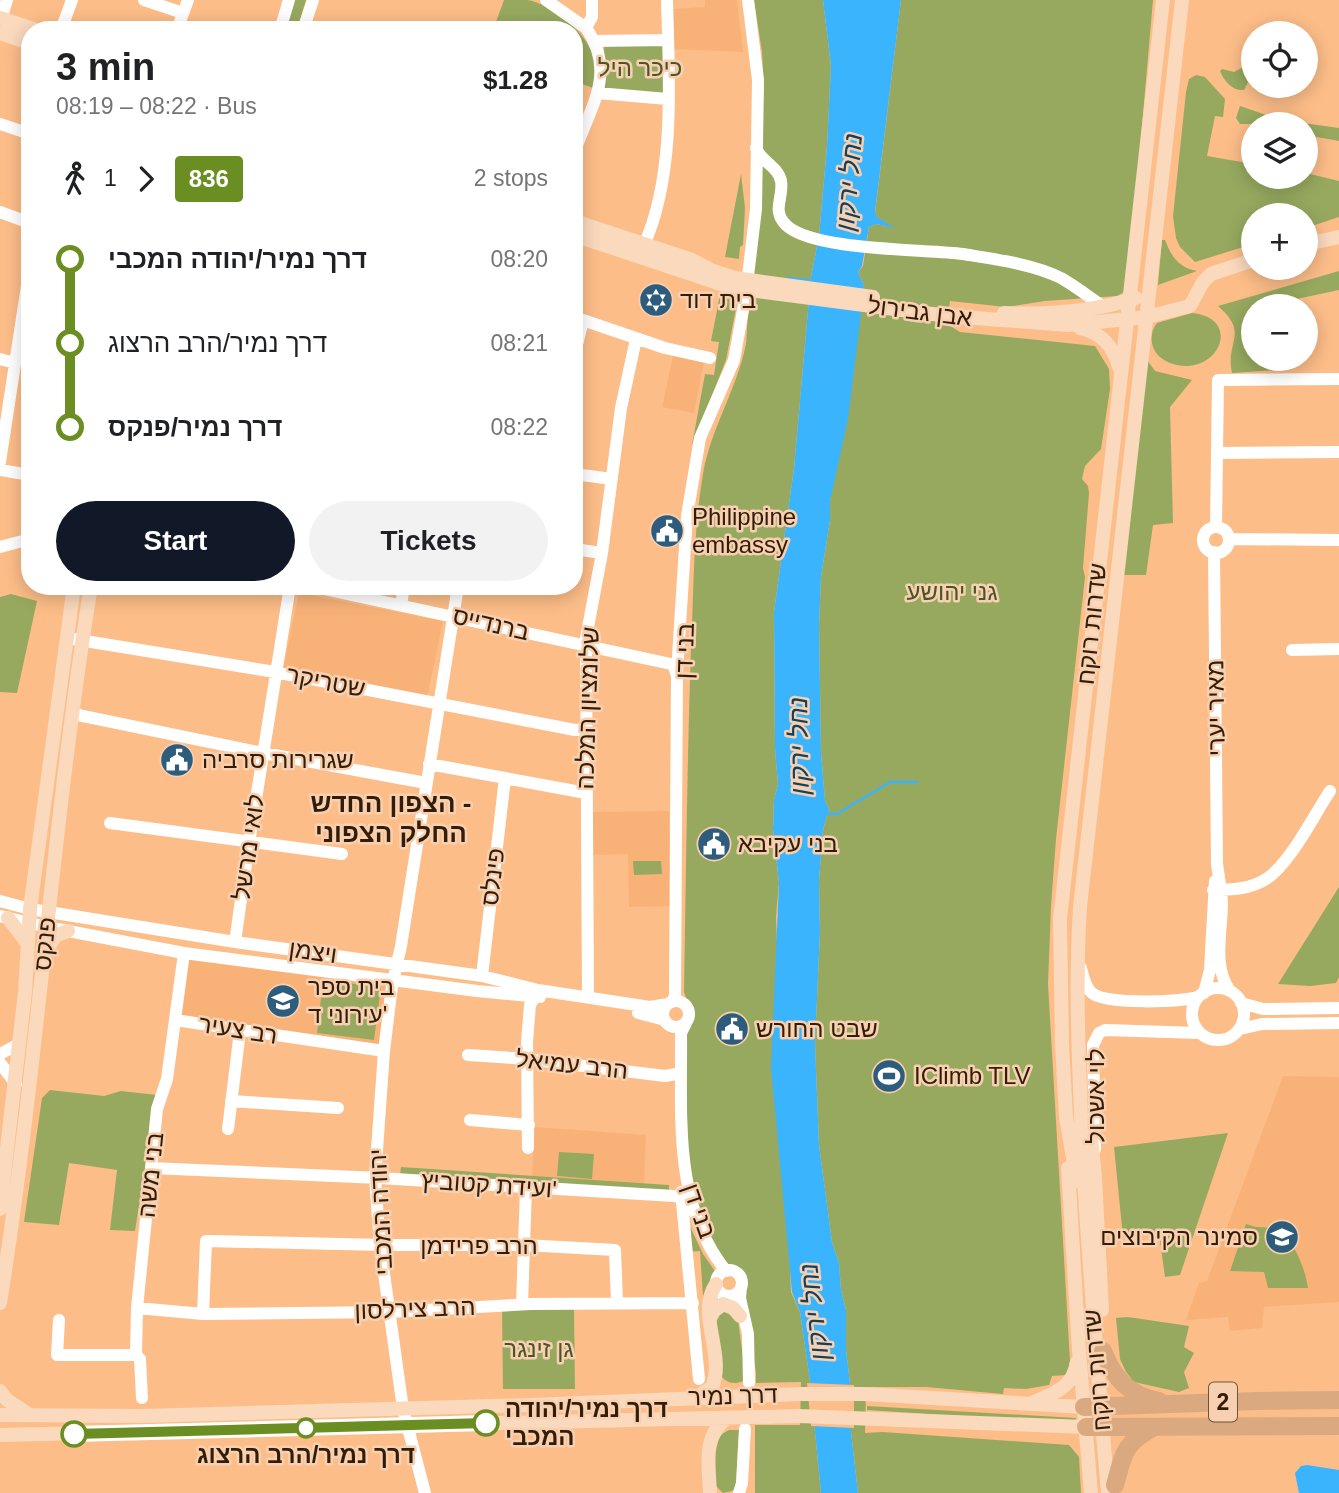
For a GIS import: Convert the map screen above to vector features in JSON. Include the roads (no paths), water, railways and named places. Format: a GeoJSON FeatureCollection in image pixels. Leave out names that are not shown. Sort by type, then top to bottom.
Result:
{"type":"FeatureCollection","features":[{"type":"Feature","properties":{"kind":"highway"},"geometry":{"type":"LineString","coordinates":[[1103,1351],[1110,1370],[1129,1390],[1145,1399],[1172,1404]]}},
{"type":"Feature","properties":{"kind":"highway","name":"דרך נמיר"},"geometry":{"type":"LineString","coordinates":[[1084,1407],[1339,1400]]}},
{"type":"Feature","properties":{"kind":"highway"},"geometry":{"type":"LineString","coordinates":[[1113,1490],[1124,1453],[1131,1442],[1156,1426]]}},
{"type":"Feature","properties":{"kind":"highway","name":"דרך נמיר"},"geometry":{"type":"LineString","coordinates":[[1086,1427],[1339,1426]]}},
{"type":"Feature","properties":{"kind":"main road","name":"שדרות רוקח"},"geometry":{"type":"LineString","coordinates":[[1087,1248],[1066,1117],[1060,919],[1163,0]]}},
{"type":"Feature","properties":{"kind":"main road","name":"שדרות רוקח"},"geometry":{"type":"LineString","coordinates":[[1113,1490],[1087,1248],[1077,955],[1080,907],[1182,0]]}},
{"type":"Feature","properties":{"kind":"main road"},"geometry":{"type":"LineString","coordinates":[[0,23],[21,27]]}},
{"type":"Feature","properties":{"kind":"main road"},"geometry":{"type":"LineString","coordinates":[[0,23],[21,37]]}},
{"type":"Feature","properties":{"kind":"main road","name":"אבן גבירול"},"geometry":{"type":"LineString","coordinates":[[583,224],[692,260],[739,281]]}},
{"type":"Feature","properties":{"kind":"main road"},"geometry":{"type":"LineString","coordinates":[[1318,241],[1339,237]]}},
{"type":"Feature","properties":{"kind":"main road","name":"אבן גבירול"},"geometry":{"type":"LineString","coordinates":[[583,238],[739,281],[1049,326],[1126,320],[1190,306],[1203,282],[1211,274],[1241,265]]}},
{"type":"Feature","properties":{"kind":"main road","name":"אבן גבירול"},"geometry":{"type":"LineString","coordinates":[[948,312],[1035,314],[1128,301],[1150,293]]}},
{"type":"Feature","properties":{"kind":"main road"},"geometry":{"type":"LineString","coordinates":[[1068,325],[1090,330],[1104,338],[1112,349],[1120,371]]}},
{"type":"Feature","properties":{"kind":"main road","name":"פנקס"},"geometry":{"type":"LineString","coordinates":[[0,1209],[16,1084],[30,916],[73,595]]}},
{"type":"Feature","properties":{"kind":"main road","name":"פנקס"},"geometry":{"type":"LineString","coordinates":[[0,1303],[12,1225],[90,595]]}},
{"type":"Feature","properties":{"kind":"main road"},"geometry":{"type":"LineString","coordinates":[[4,917],[28,944]]}},
{"type":"Feature","properties":{"kind":"main road"},"geometry":{"type":"LineString","coordinates":[[44,961],[55,936],[68,931]]}},
{"type":"Feature","properties":{"kind":"main road"},"geometry":{"type":"LineString","coordinates":[[1077,994],[1095,1177],[1113,1490]]}},
{"type":"Feature","properties":{"kind":"main road"},"geometry":{"type":"LineString","coordinates":[[1066,1117],[1079,1350],[1091,1493]]}},
{"type":"Feature","properties":{"kind":"main road"},"geometry":{"type":"LineString","coordinates":[[696,1398],[712,1387],[716,1373],[709,1297],[723,1284]]}},
{"type":"Feature","properties":{"kind":"main road"},"geometry":{"type":"LineString","coordinates":[[710,1318],[723,1304],[733,1308],[740,1316]]}},
{"type":"Feature","properties":{"kind":"main road"},"geometry":{"type":"LineString","coordinates":[[1027,1405],[1058,1392],[1070,1382],[1079,1350]]}},
{"type":"Feature","properties":{"kind":"main road"},"geometry":{"type":"LineString","coordinates":[[716,1373],[722,1384],[744,1388]]}},
{"type":"Feature","properties":{"kind":"main road","name":"דרך נמיר"},"geometry":{"type":"LineString","coordinates":[[0,1435],[405,1417],[696,1398],[744,1388],[1084,1407]]}},
{"type":"Feature","properties":{"kind":"main road"},"geometry":{"type":"LineString","coordinates":[[0,1391],[7,1400],[31,1416]]}},
{"type":"Feature","properties":{"kind":"main road","name":"דרך נמיר"},"geometry":{"type":"LineString","coordinates":[[0,1415],[405,1417],[740,1423],[864,1418],[1086,1427]]}},
{"type":"Feature","properties":{"kind":"main road"},"geometry":{"type":"LineString","coordinates":[[710,1492],[708,1443],[713,1431],[740,1423]]}},
{"type":"Feature","properties":{"kind":"main road"},"geometry":{"type":"LineString","coordinates":[[1028,1426],[1071,1437],[1081,1445],[1088,1460]]}},
{"type":"Feature","properties":{"kind":"main road"},"geometry":{"type":"LineString","coordinates":[[0,1447],[19,1436]]}},
{"type":"Feature","properties":{"kind":"street"},"geometry":{"type":"LineString","coordinates":[[0,23],[7,0]]}},
{"type":"Feature","properties":{"kind":"street"},"geometry":{"type":"LineString","coordinates":[[64,21],[72,0]]}},
{"type":"Feature","properties":{"kind":"street"},"geometry":{"type":"LineString","coordinates":[[144,0],[183,13]]}},
{"type":"Feature","properties":{"kind":"street"},"geometry":{"type":"LineString","coordinates":[[180,21],[188,0]]}},
{"type":"Feature","properties":{"kind":"street"},"geometry":{"type":"LineString","coordinates":[[283,21],[289,0]]}},
{"type":"Feature","properties":{"kind":"street"},"geometry":{"type":"LineString","coordinates":[[306,21],[313,0]]}},
{"type":"Feature","properties":{"kind":"street"},"geometry":{"type":"LineString","coordinates":[[546,0],[576,21]]}},
{"type":"Feature","properties":{"kind":"street"},"geometry":{"type":"LineString","coordinates":[[586,28],[592,17],[592,0]]}},
{"type":"Feature","properties":{"kind":"street"},"geometry":{"type":"LineString","coordinates":[[644,245],[662,187],[668,99],[667,0]]}},
{"type":"Feature","properties":{"kind":"street"},"geometry":{"type":"LineString","coordinates":[[748,0],[758,72],[756,148],[752,175]]}},
{"type":"Feature","properties":{"kind":"street"},"geometry":{"type":"LineString","coordinates":[[583,26],[594,41],[602,67],[597,93],[583,122]]}},
{"type":"Feature","properties":{"kind":"street"},"geometry":{"type":"LineString","coordinates":[[594,41],[668,40]]}},
{"type":"Feature","properties":{"kind":"street"},"geometry":{"type":"LineString","coordinates":[[597,93],[668,99]]}},
{"type":"Feature","properties":{"kind":"street"},"geometry":{"type":"LineString","coordinates":[[739,281],[756,209],[751,134],[756,123]]}},
{"type":"Feature","properties":{"kind":"street"},"geometry":{"type":"LineString","coordinates":[[0,124],[21,131]]}},
{"type":"Feature","properties":{"kind":"street"},"geometry":{"type":"LineString","coordinates":[[756,148],[762,160],[775,170],[781,179],[777,204],[779,215],[795,233],[807,238],[879,248],[947,252],[1023,266],[1060,277],[1101,305]]}},
{"type":"Feature","properties":{"kind":"street"},"geometry":{"type":"LineString","coordinates":[[752,175],[766,168],[775,170]]}},
{"type":"Feature","properties":{"kind":"street"},"geometry":{"type":"LineString","coordinates":[[0,212],[21,219]]}},
{"type":"Feature","properties":{"kind":"street","name":"בני דן"},"geometry":{"type":"LineString","coordinates":[[745,303],[743,341],[738,360],[707,434],[697,478],[686,588],[680,844],[680,996],[674,1004],[675,667],[692,477],[702,432],[734,360],[745,303]]}},
{"type":"Feature","properties":{"kind":"street"},"geometry":{"type":"LineString","coordinates":[[583,321],[636,339],[710,358]]}},
{"type":"Feature","properties":{"kind":"street"},"geometry":{"type":"LineString","coordinates":[[0,462],[21,325]]}},
{"type":"Feature","properties":{"kind":"street","name":"שלומציון המלכה"},"geometry":{"type":"LineString","coordinates":[[589,997],[586,645],[602,554],[621,408],[636,339]]}},
{"type":"Feature","properties":{"kind":"street"},"geometry":{"type":"LineString","coordinates":[[0,359],[15,363]]}},
{"type":"Feature","properties":{"kind":"street"},"geometry":{"type":"LineString","coordinates":[[1216,527],[1218,380],[1339,379]]}},
{"type":"Feature","properties":{"kind":"street"},"geometry":{"type":"LineString","coordinates":[[1218,453],[1339,452]]}},
{"type":"Feature","properties":{"kind":"street"},"geometry":{"type":"LineString","coordinates":[[0,470],[21,474]]}},
{"type":"Feature","properties":{"kind":"street"},"geometry":{"type":"LineString","coordinates":[[583,475],[612,479]]}},
{"type":"Feature","properties":{"kind":"street"},"geometry":{"type":"LineString","coordinates":[[1216,527],[1226,532],[1229,539],[1226,548],[1214,552],[1204,545],[1203,537],[1208,529],[1216,527]]}},
{"type":"Feature","properties":{"kind":"street"},"geometry":{"type":"LineString","coordinates":[[1229,539],[1339,540]]}},
{"type":"Feature","properties":{"kind":"street"},"geometry":{"type":"LineString","coordinates":[[0,547],[21,541]]}},
{"type":"Feature","properties":{"kind":"street"},"geometry":{"type":"LineString","coordinates":[[583,551],[602,554]]}},
{"type":"Feature","properties":{"kind":"street","name":"מאיר יערי"},"geometry":{"type":"LineString","coordinates":[[1214,552],[1216,931],[1220,970],[1230,991]]}},
{"type":"Feature","properties":{"kind":"street","name":"לואי מרשל"},"geometry":{"type":"LineString","coordinates":[[235,942],[288,595]]}},
{"type":"Feature","properties":{"kind":"street","name":"ברנדייס"},"geometry":{"type":"LineString","coordinates":[[365,595],[675,667]]}},
{"type":"Feature","properties":{"kind":"street"},"geometry":{"type":"LineString","coordinates":[[401,605],[403,595]]}},
{"type":"Feature","properties":{"kind":"street","name":"יהודה המכבי"},"geometry":{"type":"LineString","coordinates":[[425,1493],[405,1417],[380,1245],[375,1178],[384,1051],[457,595]]}},
{"type":"Feature","properties":{"kind":"street","name":"שטריקר"},"geometry":{"type":"LineString","coordinates":[[66,638],[275,672],[575,730],[586,729]]}},
{"type":"Feature","properties":{"kind":"street"},"geometry":{"type":"LineString","coordinates":[[1292,650],[1339,649]]}},
{"type":"Feature","properties":{"kind":"street"},"geometry":{"type":"LineString","coordinates":[[675,667],[685,650]]}},
{"type":"Feature","properties":{"kind":"street"},"geometry":{"type":"LineString","coordinates":[[74,710],[78,715],[426,783]]}},
{"type":"Feature","properties":{"kind":"street"},"geometry":{"type":"LineString","coordinates":[[429,764],[586,793]]}},
{"type":"Feature","properties":{"kind":"street","name":"פינלס"},"geometry":{"type":"LineString","coordinates":[[482,976],[505,778]]}},
{"type":"Feature","properties":{"kind":"street"},"geometry":{"type":"LineString","coordinates":[[1217,890],[1252,885],[1279,869],[1329,791]]}},
{"type":"Feature","properties":{"kind":"street"},"geometry":{"type":"LineString","coordinates":[[110,822],[342,855]]}},
{"type":"Feature","properties":{"kind":"street","name":"ויצמן"},"geometry":{"type":"LineString","coordinates":[[0,901],[47,927],[184,953],[396,980],[589,997],[650,1007],[674,1004]]}},
{"type":"Feature","properties":{"kind":"street","name":"ויצמן"},"geometry":{"type":"LineString","coordinates":[[4,917],[30,916],[49,911],[235,942],[482,976],[537,993],[649,1015],[667,1023]]}},
{"type":"Feature","properties":{"kind":"street","name":"מאיר יערי"},"geometry":{"type":"LineString","coordinates":[[1201,995],[1210,970],[1216,931]]}},
{"type":"Feature","properties":{"kind":"street","name":"בני משה"},"geometry":{"type":"LineString","coordinates":[[142,1398],[140,1359],[136,1355],[137,1308],[157,1109],[167,1079],[184,953]]}},
{"type":"Feature","properties":{"kind":"street"},"geometry":{"type":"LineString","coordinates":[[1077,955],[1087,987],[1098,997],[1115,1000],[1178,1001],[1216,988],[1230,991],[1241,1003],[1244,1016],[1240,1029],[1234,1035],[1213,1040],[1199,1032],[1192,1019],[1192,1011],[1201,995]]}},
{"type":"Feature","properties":{"kind":"street"},"geometry":{"type":"LineString","coordinates":[[528,1148],[527,1059],[530,1005],[537,993]]}},
{"type":"Feature","properties":{"kind":"street"},"geometry":{"type":"LineString","coordinates":[[1241,1003],[1263,1009],[1339,1008]]}},
{"type":"Feature","properties":{"kind":"street"},"geometry":{"type":"LineString","coordinates":[[674,1004],[689,1015],[686,1023],[679,1027],[667,1023],[664,1012],[674,1004]]}},
{"type":"Feature","properties":{"kind":"street","name":"רב צעיר"},"geometry":{"type":"LineString","coordinates":[[175,1020],[384,1051]]}},
{"type":"Feature","properties":{"kind":"street","name":"בני דן"},"geometry":{"type":"LineString","coordinates":[[667,1023],[674,1035],[677,1157],[699,1379]]}},
{"type":"Feature","properties":{"kind":"street","name":"בני דן"},"geometry":{"type":"LineString","coordinates":[[686,1023],[681,1032],[682,1159],[695,1210],[723,1284]]}},
{"type":"Feature","properties":{"kind":"street"},"geometry":{"type":"LineString","coordinates":[[1240,1029],[1262,1024],[1339,1023]]}},
{"type":"Feature","properties":{"kind":"street","name":"לוי אשכול"},"geometry":{"type":"LineString","coordinates":[[1095,1177],[1093,1045],[1096,1037],[1105,1030],[1199,1032]]}},
{"type":"Feature","properties":{"kind":"street"},"geometry":{"type":"LineString","coordinates":[[228,1129],[240,1031]]}},
{"type":"Feature","properties":{"kind":"street"},"geometry":{"type":"LineString","coordinates":[[0,1054],[19,1044]]}},
{"type":"Feature","properties":{"kind":"street","name":"הרב עמיאל"},"geometry":{"type":"LineString","coordinates":[[468,1055],[527,1059],[665,1076],[676,1074]]}},
{"type":"Feature","properties":{"kind":"street"},"geometry":{"type":"LineString","coordinates":[[0,1063],[16,1084]]}},
{"type":"Feature","properties":{"kind":"street"},"geometry":{"type":"LineString","coordinates":[[231,1101],[338,1108]]}},
{"type":"Feature","properties":{"kind":"street"},"geometry":{"type":"LineString","coordinates":[[470,1121],[529,1125]]}},
{"type":"Feature","properties":{"kind":"street","name":"ועידת קטוביץ'"},"geometry":{"type":"LineString","coordinates":[[151,1168],[681,1195]]}},
{"type":"Feature","properties":{"kind":"street"},"geometry":{"type":"LineString","coordinates":[[522,1304],[526,1188]]}},
{"type":"Feature","properties":{"kind":"street"},"geometry":{"type":"LineString","coordinates":[[681,1195],[695,1210]]}},
{"type":"Feature","properties":{"kind":"street","name":"בני דן"},"geometry":{"type":"LineString","coordinates":[[681,1195],[689,1219],[723,1284],[736,1302],[744,1341],[744,1388]]}},
{"type":"Feature","properties":{"kind":"street","name":"הרב פרידמן"},"geometry":{"type":"LineString","coordinates":[[203,1314],[206,1241],[524,1245],[615,1250],[617,1302]]}},
{"type":"Feature","properties":{"kind":"street"},"geometry":{"type":"LineString","coordinates":[[741,1287],[736,1294],[723,1284],[737,1273],[741,1280],[741,1287],[740,1298],[748,1334],[744,1388]]}},
{"type":"Feature","properties":{"kind":"street","name":"הרב צירלסון"},"geometry":{"type":"LineString","coordinates":[[137,1308],[203,1314],[389,1312],[522,1304],[693,1303]]}},
{"type":"Feature","properties":{"kind":"street"},"geometry":{"type":"LineString","coordinates":[[59,1320],[57,1355],[136,1355]]}},
{"type":"Feature","properties":{"kind":"street"},"geometry":{"type":"LineString","coordinates":[[739,1493],[742,1483],[740,1423]]}},
{"type":"Feature","properties":{"kind":"street"},"geometry":{"type":"LineString","coordinates":[[740,1423],[747,1493]]}},
{"type":"Feature","properties":{"kind":"water","name":"נחל ירקון"},"geometry":{"type":"Polygon","coordinates":[[[823,0],[901,0],[875,212],[877,217],[895,228],[876,224],[869,227],[862,266],[858,272],[864,286],[861,314],[848,419],[830,501],[830,520],[821,577],[819,625],[821,752],[825,801],[829,808],[823,830],[819,880],[820,932],[815,1043],[819,1145],[832,1242],[839,1263],[846,1310],[851,1432],[858,1493],[821,1493],[810,1381],[800,1312],[792,1292],[771,1068],[779,883],[773,829],[774,800],[778,784],[775,749],[774,612],[794,468],[811,277],[819,236],[827,146],[831,66],[823,0]]]}},
{"type":"Feature","properties":{"kind":"water"},"geometry":{"type":"Polygon","coordinates":[[[1301,1466],[1339,1470],[1339,1493],[1299,1493],[1295,1473],[1301,1466]]]}},
{"type":"Feature","properties":{"kind":"waterway"},"geometry":{"type":"LineString","coordinates":[[789,278],[813,281]]}},
{"type":"Feature","properties":{"kind":"waterway"},"geometry":{"type":"LineString","coordinates":[[824,813],[837,814],[890,782],[917,782]]}},
{"type":"Feature","properties":{"kind":"place","name":"בית דוד"},"geometry":{"type":"Point","coordinates":[656,300]}},
{"type":"Feature","properties":{"kind":"place","name":"Philippine embassy"},"geometry":{"type":"Point","coordinates":[667,531]}},
{"type":"Feature","properties":{"kind":"place","name":"שגרירות סרביה"},"geometry":{"type":"Point","coordinates":[177,760]}},
{"type":"Feature","properties":{"kind":"place","name":"בני עקיבא"},"geometry":{"type":"Point","coordinates":[714,844]}},
{"type":"Feature","properties":{"kind":"place","name":"בית ספר עירוני ד'"},"geometry":{"type":"Point","coordinates":[283,1001]}},
{"type":"Feature","properties":{"kind":"place","name":"שבט החורש"},"geometry":{"type":"Point","coordinates":[732,1029]}},
{"type":"Feature","properties":{"kind":"place","name":"IClimb TLV"},"geometry":{"type":"Point","coordinates":[889,1076]}},
{"type":"Feature","properties":{"kind":"place","name":"סמינר הקיבוצים"},"geometry":{"type":"Point","coordinates":[1282,1237]}},
{"type":"Feature","properties":{"kind":"place","name":"דרך נמיר/יהודה המכבי"},"geometry":{"type":"Point","coordinates":[486,1423]}},
{"type":"Feature","properties":{"kind":"place","name":"דרך נמיר/הרב הרצוג"},"geometry":{"type":"Point","coordinates":[306,1428]}},
{"type":"Feature","properties":{"kind":"district","name":"הצפון החדש - החלק הצפוני"},"geometry":{"type":"Point","coordinates":[391,818]}},
{"type":"Feature","properties":{"kind":"park label","name":"כיכר היל"},"geometry":{"type":"Point","coordinates":[640,68]}},
{"type":"Feature","properties":{"kind":"park label","name":"גני יהושע"},"geometry":{"type":"Point","coordinates":[952,592]}},
{"type":"Feature","properties":{"kind":"park label","name":"גן זינגר"},"geometry":{"type":"Point","coordinates":[539,1349]}}]}
